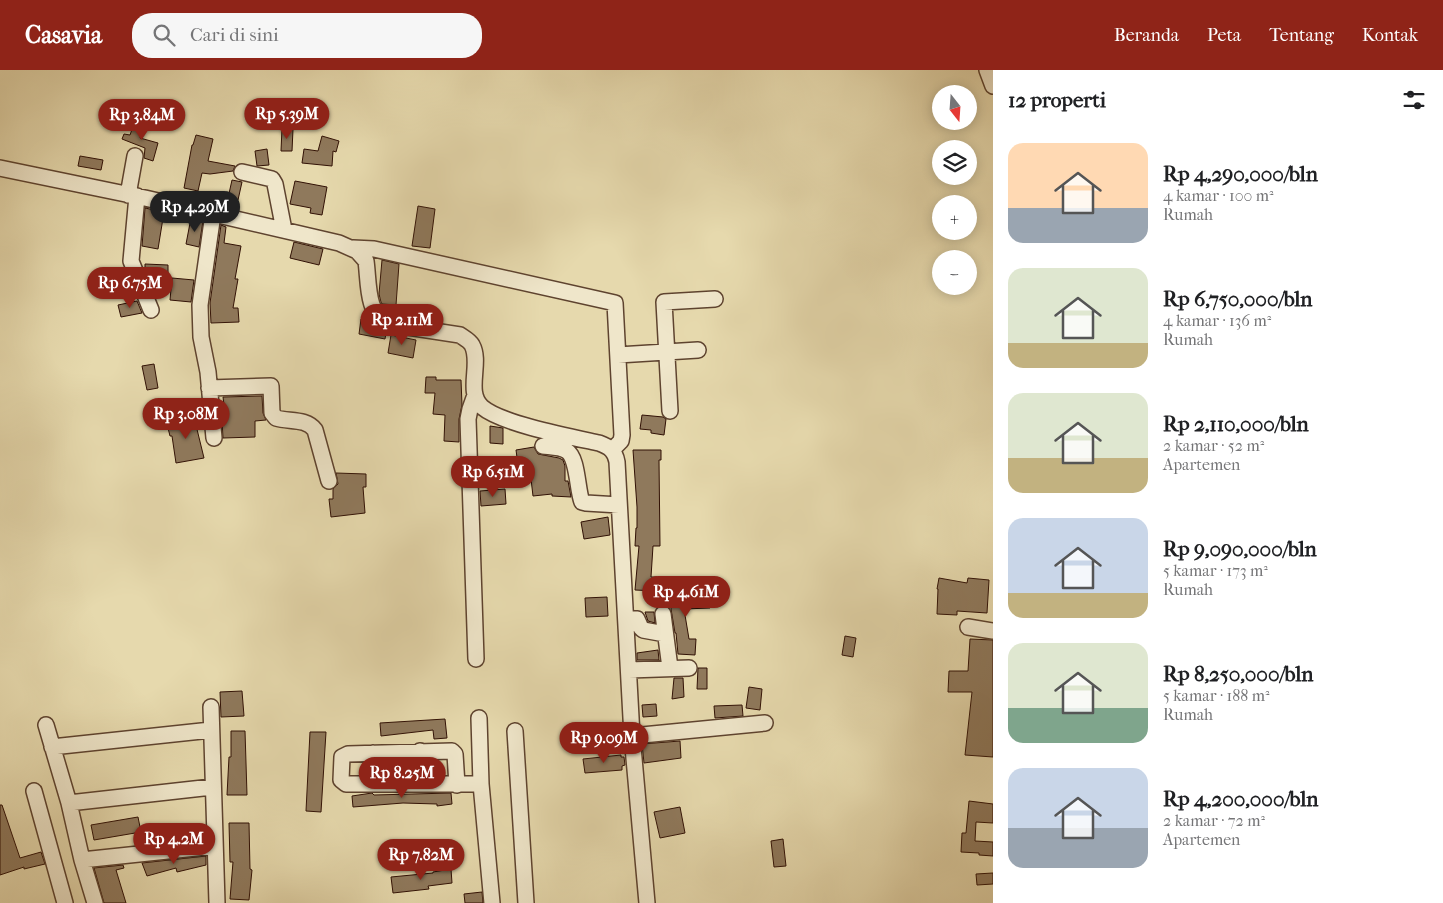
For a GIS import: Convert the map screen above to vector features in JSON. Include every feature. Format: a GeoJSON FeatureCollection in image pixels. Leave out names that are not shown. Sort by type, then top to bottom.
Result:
{"type":"FeatureCollection","features":[{"type":"Feature","properties":{"kind":"street"},"geometry":{"type":"LineString","coordinates":[[987,70],[993,86]]}},
{"type":"Feature","properties":{"kind":"street"},"geometry":{"type":"LineString","coordinates":[[135,156],[131,262],[151,310]]}},
{"type":"Feature","properties":{"kind":"street"},"geometry":{"type":"LineString","coordinates":[[0,168],[284,230],[353,248],[374,249],[615,303],[622,435],[621,441],[612,450]]}},
{"type":"Feature","properties":{"kind":"street"},"geometry":{"type":"LineString","coordinates":[[242,172],[272,179],[275,184],[284,230]]}},
{"type":"Feature","properties":{"kind":"street"},"geometry":{"type":"LineString","coordinates":[[213,214],[200,305],[201,337],[214,438]]}},
{"type":"Feature","properties":{"kind":"street"},"geometry":{"type":"LineString","coordinates":[[353,248],[366,261],[373,310],[381,320],[388,324],[460,335],[469,341],[474,351],[475,395],[470,409],[468,424],[476,658]]}},
{"type":"Feature","properties":{"kind":"street"},"geometry":{"type":"LineString","coordinates":[[670,411],[664,302],[715,299]]}},
{"type":"Feature","properties":{"kind":"street"},"geometry":{"type":"LineString","coordinates":[[618,356],[698,350]]}},
{"type":"Feature","properties":{"kind":"street"},"geometry":{"type":"LineString","coordinates":[[209,388],[272,387],[272,413],[276,418],[304,422],[315,430],[329,481]]}},
{"type":"Feature","properties":{"kind":"street"},"geometry":{"type":"LineString","coordinates":[[475,395],[481,406],[495,416],[598,443],[612,450],[617,462],[632,736],[647,903]]}},
{"type":"Feature","properties":{"kind":"street"},"geometry":{"type":"LineString","coordinates":[[543,446],[569,452],[582,502],[619,505]]}},
{"type":"Feature","properties":{"kind":"street"},"geometry":{"type":"LineString","coordinates":[[663,614],[670,668]]}},
{"type":"Feature","properties":{"kind":"street"},"geometry":{"type":"LineString","coordinates":[[626,618],[637,618],[640,628],[643,630],[665,634]]}},
{"type":"Feature","properties":{"kind":"street"},"geometry":{"type":"LineString","coordinates":[[968,627],[993,631]]}},
{"type":"Feature","properties":{"kind":"street"},"geometry":{"type":"LineString","coordinates":[[629,670],[689,668]]}},
{"type":"Feature","properties":{"kind":"street"},"geometry":{"type":"LineString","coordinates":[[211,707],[217,903]]}},
{"type":"Feature","properties":{"kind":"street"},"geometry":{"type":"LineString","coordinates":[[479,718],[481,784],[492,903]]}},
{"type":"Feature","properties":{"kind":"street"},"geometry":{"type":"LineString","coordinates":[[632,736],[765,723]]}},
{"type":"Feature","properties":{"kind":"street"},"geometry":{"type":"LineString","coordinates":[[46,725],[95,903]]}},
{"type":"Feature","properties":{"kind":"street"},"geometry":{"type":"LineString","coordinates":[[52,747],[211,730]]}},
{"type":"Feature","properties":{"kind":"street"},"geometry":{"type":"LineString","coordinates":[[515,731],[526,903]]}},
{"type":"Feature","properties":{"kind":"street"},"geometry":{"type":"LineString","coordinates":[[457,785],[454,754],[452,751],[344,755],[341,762],[340,780],[346,784],[457,785],[481,784]]}},
{"type":"Feature","properties":{"kind":"street"},"geometry":{"type":"LineString","coordinates":[[420,752],[422,784]]}},
{"type":"Feature","properties":{"kind":"street"},"geometry":{"type":"LineString","coordinates":[[373,753],[374,784]]}},
{"type":"Feature","properties":{"kind":"street"},"geometry":{"type":"LineString","coordinates":[[69,803],[212,787]]}},
{"type":"Feature","properties":{"kind":"street"},"geometry":{"type":"LineString","coordinates":[[34,791],[65,903]]}},
{"type":"Feature","properties":{"kind":"street"},"geometry":{"type":"LineString","coordinates":[[82,860],[215,846]]}},
{"type":"Feature","properties":{"kind":"building"},"geometry":{"type":"Polygon","coordinates":[[[135,121],[146,125],[140,138],[158,143],[153,161],[144,158],[145,148],[122,139],[124,134],[130,135],[135,121]]]}},
{"type":"Feature","properties":{"kind":"building"},"geometry":{"type":"Polygon","coordinates":[[[282,128],[293,129],[292,151],[281,151],[282,128]]]}},
{"type":"Feature","properties":{"kind":"building"},"geometry":{"type":"Polygon","coordinates":[[[196,135],[213,139],[208,161],[235,166],[233,171],[210,174],[202,173],[198,191],[184,188],[192,145],[196,135]]]}},
{"type":"Feature","properties":{"kind":"building"},"geometry":{"type":"Polygon","coordinates":[[[322,136],[339,141],[336,152],[333,151],[332,166],[302,163],[304,149],[318,151],[322,136]]]}},
{"type":"Feature","properties":{"kind":"building"},"geometry":{"type":"Polygon","coordinates":[[[267,149],[269,165],[257,166],[255,151],[267,149]]]}},
{"type":"Feature","properties":{"kind":"building"},"geometry":{"type":"Polygon","coordinates":[[[80,156],[103,160],[101,170],[78,166],[80,156]]]}},
{"type":"Feature","properties":{"kind":"building"},"geometry":{"type":"Polygon","coordinates":[[[232,180],[242,182],[238,200],[228,198],[232,180]]]}},
{"type":"Feature","properties":{"kind":"building"},"geometry":{"type":"Polygon","coordinates":[[[295,181],[327,187],[322,215],[310,213],[311,208],[290,204],[295,181]]]}},
{"type":"Feature","properties":{"kind":"building"},"geometry":{"type":"Polygon","coordinates":[[[418,206],[435,209],[430,248],[412,246],[418,206]]]}},
{"type":"Feature","properties":{"kind":"building"},"geometry":{"type":"Polygon","coordinates":[[[145,208],[164,212],[158,249],[142,246],[145,208]]]}},
{"type":"Feature","properties":{"kind":"building"},"geometry":{"type":"Polygon","coordinates":[[[191,218],[203,221],[199,247],[186,244],[191,218]]]}},
{"type":"Feature","properties":{"kind":"building"},"geometry":{"type":"Polygon","coordinates":[[[221,225],[226,227],[224,243],[241,246],[235,279],[238,279],[233,308],[238,308],[239,322],[211,323],[210,303],[221,225]]]}},
{"type":"Feature","properties":{"kind":"building"},"geometry":{"type":"Polygon","coordinates":[[[294,242],[323,249],[319,265],[290,258],[294,242]]]}},
{"type":"Feature","properties":{"kind":"building"},"geometry":{"type":"Polygon","coordinates":[[[382,260],[399,264],[396,305],[382,304],[381,302],[379,294],[382,260]]]}},
{"type":"Feature","properties":{"kind":"building"},"geometry":{"type":"Polygon","coordinates":[[[145,264],[168,265],[168,278],[148,278],[145,264]]]}},
{"type":"Feature","properties":{"kind":"building"},"geometry":{"type":"Polygon","coordinates":[[[172,278],[194,280],[191,302],[170,300],[172,278]]]}},
{"type":"Feature","properties":{"kind":"building"},"geometry":{"type":"Polygon","coordinates":[[[137,301],[142,313],[121,317],[118,305],[137,301]]]}},
{"type":"Feature","properties":{"kind":"building"},"geometry":{"type":"Polygon","coordinates":[[[361,319],[370,321],[386,333],[385,339],[359,334],[361,319]]]}},
{"type":"Feature","properties":{"kind":"building"},"geometry":{"type":"Polygon","coordinates":[[[391,335],[416,340],[413,358],[388,353],[391,335]]]}},
{"type":"Feature","properties":{"kind":"building"},"geometry":{"type":"Polygon","coordinates":[[[154,364],[158,388],[147,390],[142,366],[154,364]]]}},
{"type":"Feature","properties":{"kind":"building"},"geometry":{"type":"Polygon","coordinates":[[[426,377],[436,377],[436,380],[461,380],[462,405],[459,419],[459,442],[444,441],[445,415],[433,414],[435,393],[425,393],[426,377]]]}},
{"type":"Feature","properties":{"kind":"building"},"geometry":{"type":"Polygon","coordinates":[[[262,396],[263,413],[266,420],[255,421],[255,437],[223,438],[222,421],[226,421],[223,397],[262,396]]]}},
{"type":"Feature","properties":{"kind":"building"},"geometry":{"type":"Polygon","coordinates":[[[642,415],[666,419],[664,435],[651,433],[651,430],[640,429],[642,415]]]}},
{"type":"Feature","properties":{"kind":"building"},"geometry":{"type":"Polygon","coordinates":[[[194,417],[204,458],[176,463],[172,436],[170,436],[167,424],[194,417]]]}},
{"type":"Feature","properties":{"kind":"building"},"geometry":{"type":"Polygon","coordinates":[[[490,426],[503,428],[503,444],[490,443],[490,426]]]}},
{"type":"Feature","properties":{"kind":"building"},"geometry":{"type":"Polygon","coordinates":[[[534,447],[538,454],[563,460],[565,481],[568,481],[571,497],[552,496],[552,494],[533,496],[531,479],[520,480],[516,450],[534,447]]]}},
{"type":"Feature","properties":{"kind":"building"},"geometry":{"type":"Polygon","coordinates":[[[633,450],[661,450],[661,460],[659,460],[660,546],[653,546],[651,577],[657,577],[657,591],[635,590],[639,546],[635,546],[637,507],[633,450]]]}},
{"type":"Feature","properties":{"kind":"building"},"geometry":{"type":"Polygon","coordinates":[[[336,473],[366,474],[366,487],[363,487],[365,513],[331,517],[329,499],[333,499],[333,489],[338,484],[336,473]]]}},
{"type":"Feature","properties":{"kind":"building"},"geometry":{"type":"Polygon","coordinates":[[[505,489],[506,504],[481,506],[480,491],[505,489]]]}},
{"type":"Feature","properties":{"kind":"building"},"geometry":{"type":"Polygon","coordinates":[[[608,517],[610,535],[584,539],[581,522],[608,517]]]}},
{"type":"Feature","properties":{"kind":"building"},"geometry":{"type":"Polygon","coordinates":[[[939,578],[967,583],[968,578],[989,580],[987,613],[957,611],[957,615],[937,614],[939,578]]]}},
{"type":"Feature","properties":{"kind":"building"},"geometry":{"type":"Polygon","coordinates":[[[710,593],[710,608],[684,609],[689,639],[696,639],[695,655],[678,654],[671,609],[671,594],[710,593]]]}},
{"type":"Feature","properties":{"kind":"building"},"geometry":{"type":"Polygon","coordinates":[[[607,597],[608,616],[586,617],[585,598],[607,597]]]}},
{"type":"Feature","properties":{"kind":"building"},"geometry":{"type":"Polygon","coordinates":[[[645,612],[654,612],[655,623],[648,621],[645,612]]]}},
{"type":"Feature","properties":{"kind":"building"},"geometry":{"type":"Polygon","coordinates":[[[845,636],[856,638],[853,657],[842,655],[845,636]]]}},
{"type":"Feature","properties":{"kind":"building"},"geometry":{"type":"Polygon","coordinates":[[[970,639],[993,640],[993,757],[965,755],[972,692],[948,692],[949,671],[968,671],[970,639]]]}},
{"type":"Feature","properties":{"kind":"building"},"geometry":{"type":"Polygon","coordinates":[[[658,650],[659,660],[637,660],[637,653],[658,650]]]}},
{"type":"Feature","properties":{"kind":"building"},"geometry":{"type":"Polygon","coordinates":[[[698,668],[707,668],[707,689],[697,689],[698,668]]]}},
{"type":"Feature","properties":{"kind":"building"},"geometry":{"type":"Polygon","coordinates":[[[674,678],[683,678],[684,697],[672,699],[674,678]]]}},
{"type":"Feature","properties":{"kind":"building"},"geometry":{"type":"Polygon","coordinates":[[[749,687],[762,689],[760,710],[746,708],[749,687]]]}},
{"type":"Feature","properties":{"kind":"building"},"geometry":{"type":"Polygon","coordinates":[[[242,691],[244,716],[221,717],[220,692],[242,691]]]}},
{"type":"Feature","properties":{"kind":"building"},"geometry":{"type":"Polygon","coordinates":[[[656,704],[657,716],[643,717],[642,705],[656,704]]]}},
{"type":"Feature","properties":{"kind":"building"},"geometry":{"type":"Polygon","coordinates":[[[742,705],[743,716],[715,718],[714,706],[742,705]]]}},
{"type":"Feature","properties":{"kind":"building"},"geometry":{"type":"Polygon","coordinates":[[[445,719],[447,738],[434,739],[433,730],[381,736],[380,723],[445,719]]]}},
{"type":"Feature","properties":{"kind":"building"},"geometry":{"type":"Polygon","coordinates":[[[231,731],[245,731],[247,795],[227,795],[229,757],[231,757],[231,731]]]}},
{"type":"Feature","properties":{"kind":"building"},"geometry":{"type":"Polygon","coordinates":[[[310,732],[326,732],[321,812],[306,811],[310,732]]]}},
{"type":"Feature","properties":{"kind":"building"},"geometry":{"type":"Polygon","coordinates":[[[680,741],[681,758],[644,763],[642,744],[680,741]]]}},
{"type":"Feature","properties":{"kind":"building"},"geometry":{"type":"Polygon","coordinates":[[[621,755],[621,757],[624,757],[625,765],[622,766],[622,770],[585,773],[583,759],[621,755]]]}},
{"type":"Feature","properties":{"kind":"building"},"geometry":{"type":"Polygon","coordinates":[[[372,793],[374,795],[451,793],[452,804],[437,806],[437,804],[403,803],[353,807],[352,796],[372,793]]]}},
{"type":"Feature","properties":{"kind":"building"},"geometry":{"type":"Polygon","coordinates":[[[969,801],[993,804],[993,823],[976,822],[975,841],[993,842],[993,856],[961,852],[962,833],[966,833],[969,801]]]}},
{"type":"Feature","properties":{"kind":"building"},"geometry":{"type":"Polygon","coordinates":[[[0,805],[2,805],[20,858],[41,852],[45,864],[24,869],[24,867],[0,875],[0,805]]]}},
{"type":"Feature","properties":{"kind":"building"},"geometry":{"type":"Polygon","coordinates":[[[680,807],[685,833],[660,838],[654,812],[680,807]]]}},
{"type":"Feature","properties":{"kind":"building"},"geometry":{"type":"Polygon","coordinates":[[[138,817],[141,832],[94,840],[91,825],[138,817]]]}},
{"type":"Feature","properties":{"kind":"building"},"geometry":{"type":"Polygon","coordinates":[[[229,823],[249,823],[250,869],[252,870],[249,900],[230,899],[233,862],[230,862],[229,823]]]}},
{"type":"Feature","properties":{"kind":"building"},"geometry":{"type":"Polygon","coordinates":[[[783,839],[786,866],[774,867],[771,841],[783,839]]]}},
{"type":"Feature","properties":{"kind":"building"},"geometry":{"type":"Polygon","coordinates":[[[206,856],[206,865],[177,872],[176,868],[147,876],[142,863],[206,856]]]}},
{"type":"Feature","properties":{"kind":"building"},"geometry":{"type":"Polygon","coordinates":[[[123,865],[124,868],[116,870],[126,903],[104,903],[94,868],[123,865]]]}},
{"type":"Feature","properties":{"kind":"building"},"geometry":{"type":"Polygon","coordinates":[[[451,869],[452,883],[428,886],[429,889],[393,893],[391,877],[433,873],[451,869]]]}},
{"type":"Feature","properties":{"kind":"building"},"geometry":{"type":"Polygon","coordinates":[[[993,873],[993,884],[977,885],[976,874],[993,873]]]}},
{"type":"Feature","properties":{"kind":"building"},"geometry":{"type":"Polygon","coordinates":[[[482,892],[483,903],[465,903],[464,894],[482,892]]]}}]}
